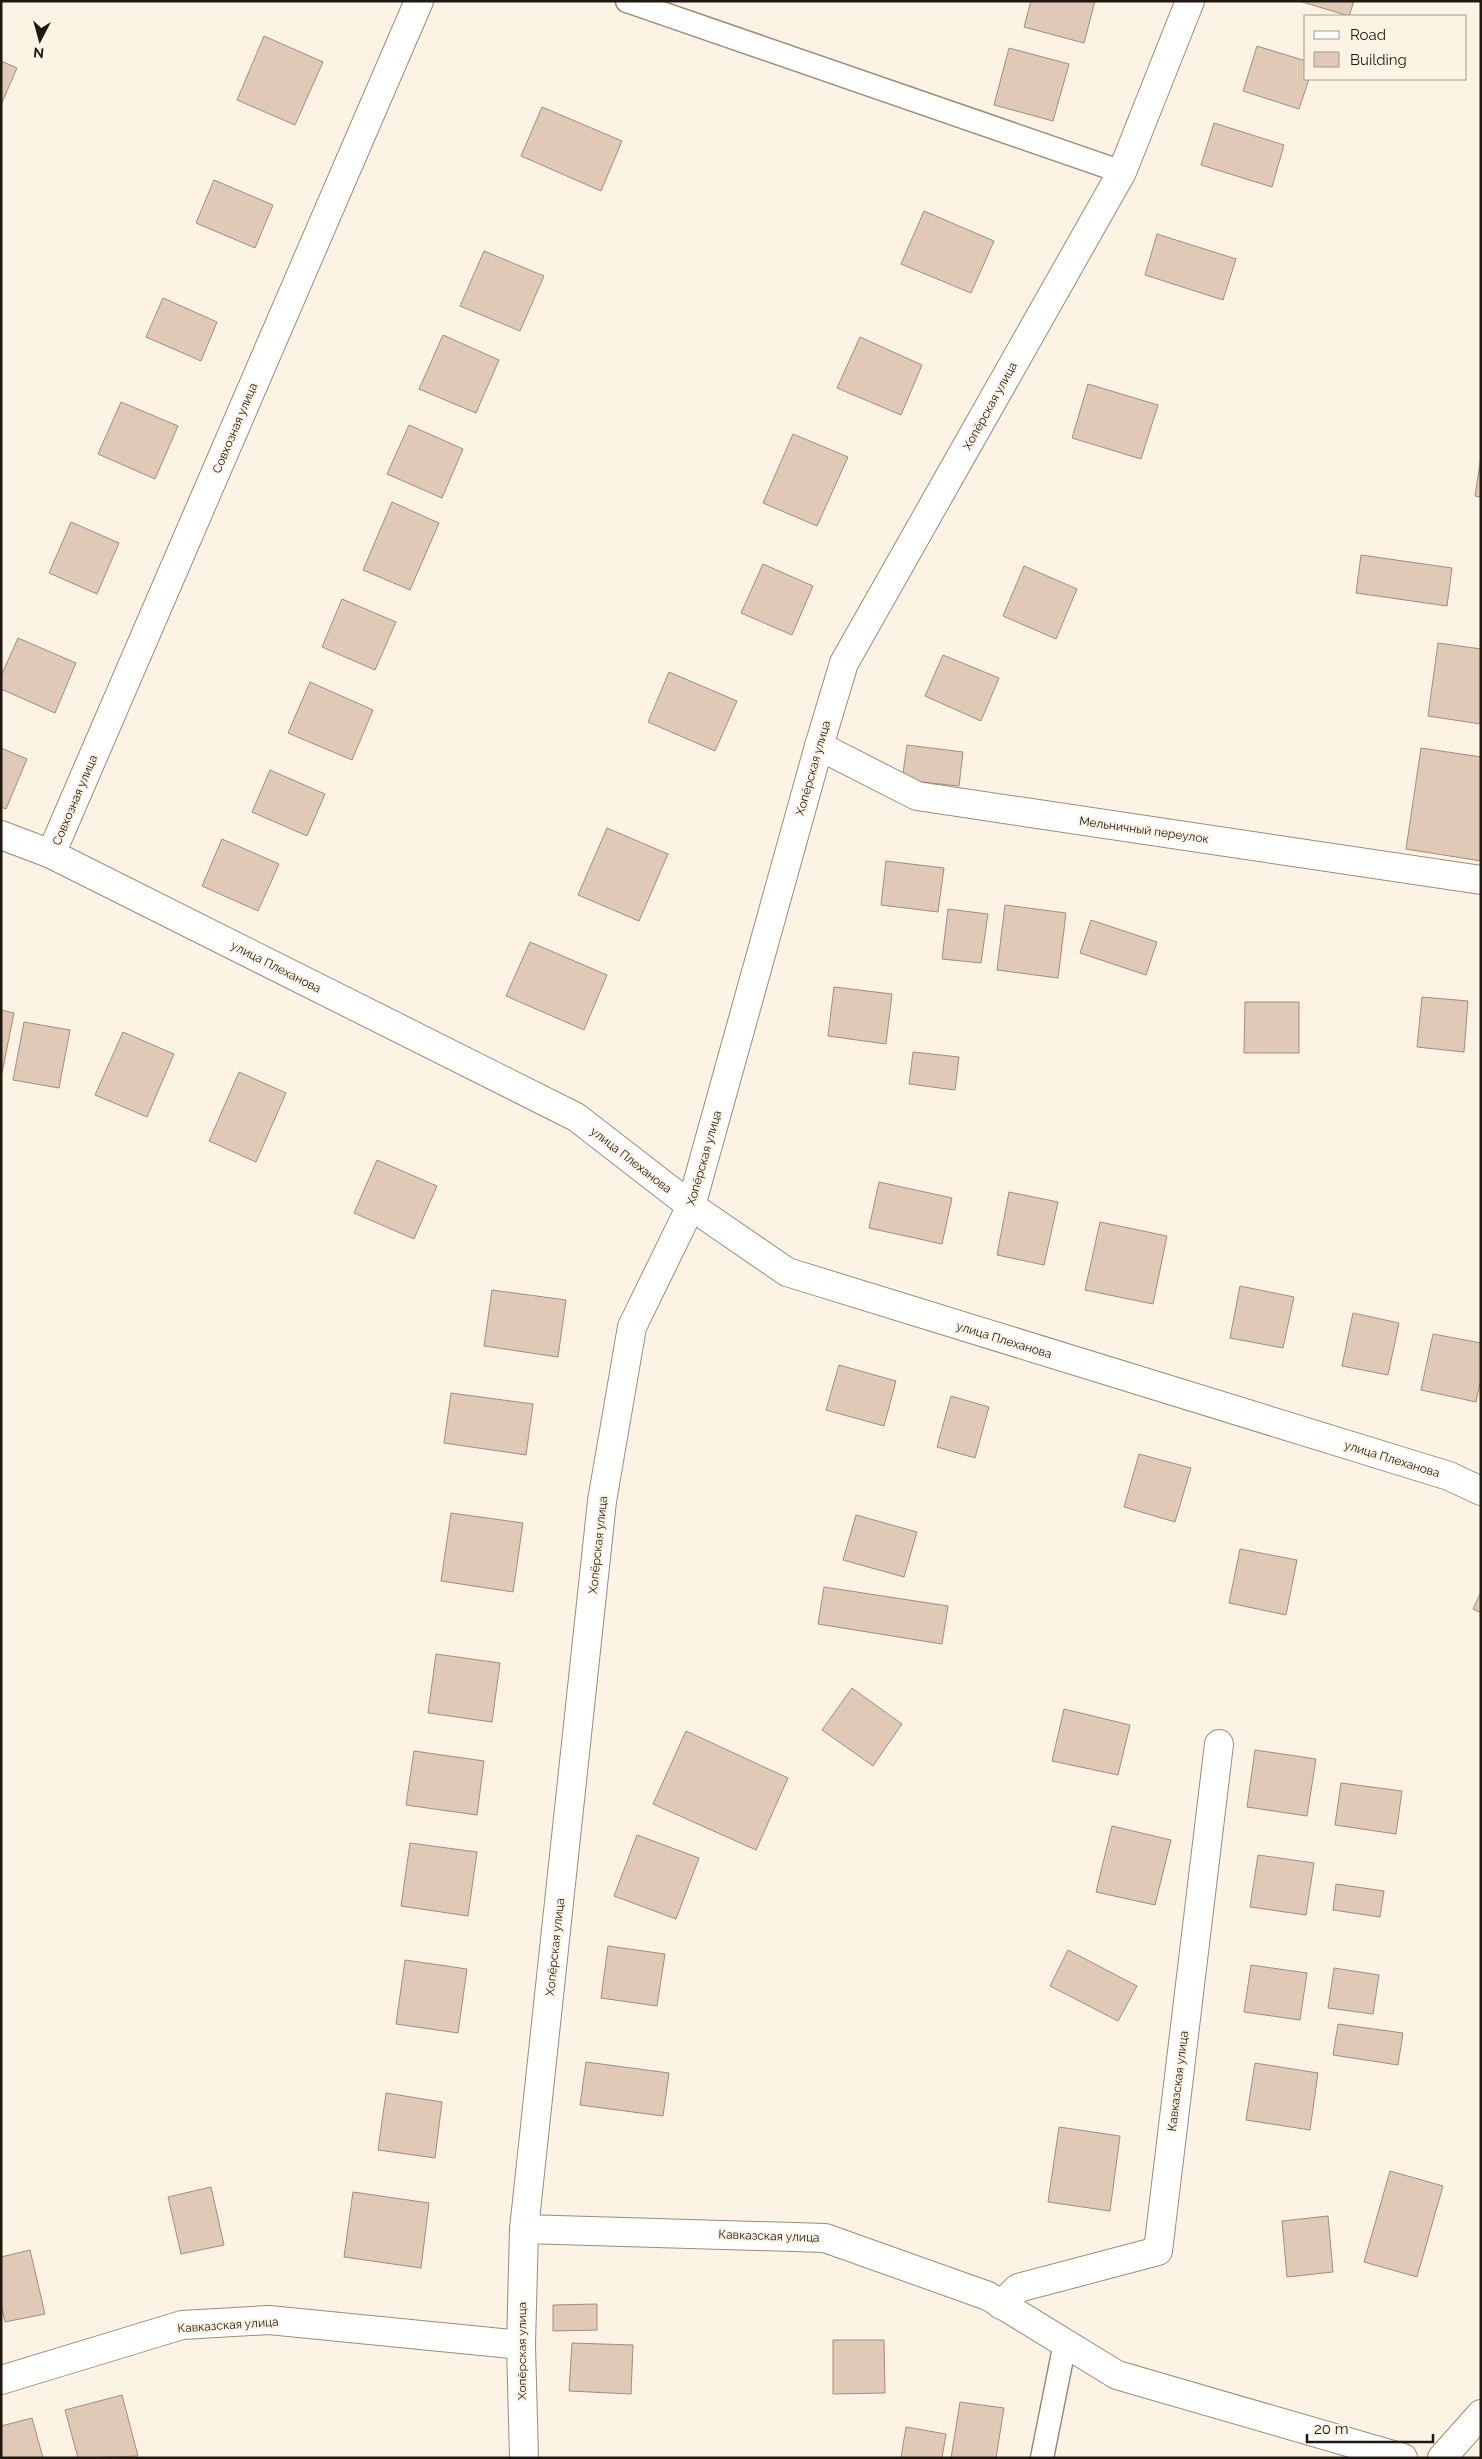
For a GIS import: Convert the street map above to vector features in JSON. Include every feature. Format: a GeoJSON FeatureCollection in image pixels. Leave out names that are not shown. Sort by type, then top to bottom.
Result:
{"type":"FeatureCollection","features":[{"type":"Feature","properties":{"kind":"street","name":"Совхозная улица"},"geometry":{"type":"LineString","coordinates":[[51,854],[419,1]]}},
{"type":"Feature","properties":{"kind":"street","name":"Хопёрская улица"},"geometry":{"type":"LineString","coordinates":[[524,2458],[521,2345],[524,2229],[602,1501],[632,1327],[691,1206],[819,746],[844,663],[1122,172],[1190,1]]}},
{"type":"Feature","properties":{"kind":"street","name":"Мельничный переулок"},"geometry":{"type":"LineString","coordinates":[[819,746],[917,796],[1481,880]]}},
{"type":"Feature","properties":{"kind":"street","name":"улица Плеханова"},"geometry":{"type":"LineString","coordinates":[[1,835],[51,854],[576,1117],[691,1206],[787,1272],[1448,1476],[1481,1491]]}},
{"type":"Feature","properties":{"kind":"street","name":"Кавказская улица"},"geometry":{"type":"LineString","coordinates":[[1001,2305],[1018,2288],[1158,2251],[1219,1744]]}},
{"type":"Feature","properties":{"kind":"street","name":"Кавказская улица"},"geometry":{"type":"LineString","coordinates":[[524,2229],[825,2238],[988,2296],[1117,2375],[1403,2458]]}},
{"type":"Feature","properties":{"kind":"street","name":"Кавказская улица"},"geometry":{"type":"LineString","coordinates":[[1,2380],[182,2325],[269,2320],[521,2345]]}},
{"type":"Feature","properties":{"kind":"street"},"geometry":{"type":"LineString","coordinates":[[1442,2458],[1481,2414]]}},
{"type":"Feature","properties":{"kind":"lane"},"geometry":{"type":"LineString","coordinates":[[627,1],[1122,172]]}},
{"type":"Feature","properties":{"kind":"lane"},"geometry":{"type":"LineString","coordinates":[[1042,2458],[1064,2343]]}},
{"type":"Feature","properties":{"kind":"building"},"geometry":{"type":"Polygon","coordinates":[[[1031,1],[1095,1],[1084,43],[1024,27],[1031,1]]]}},
{"type":"Feature","properties":{"kind":"building"},"geometry":{"type":"Polygon","coordinates":[[[1299,1],[1354,1],[1349,15],[1299,1]]]}},
{"type":"Feature","properties":{"kind":"building"},"geometry":{"type":"Polygon","coordinates":[[[264,36],[323,62],[295,125],[237,100],[264,36]]]}},
{"type":"Feature","properties":{"kind":"building"},"geometry":{"type":"Polygon","coordinates":[[[1257,46],[1304,60],[1304,80],[1309,80],[1299,109],[1243,91],[1257,46]]]}},
{"type":"Feature","properties":{"kind":"building"},"geometry":{"type":"Polygon","coordinates":[[[1009,48],[1069,64],[1053,121],[994,105],[1009,48]]]}},
{"type":"Feature","properties":{"kind":"building"},"geometry":{"type":"Polygon","coordinates":[[[1,61],[17,68],[1,105],[1,61]]]}},
{"type":"Feature","properties":{"kind":"building"},"geometry":{"type":"Polygon","coordinates":[[[542,107],[622,141],[601,191],[521,156],[542,107]]]}},
{"type":"Feature","properties":{"kind":"building"},"geometry":{"type":"Polygon","coordinates":[[[1214,123],[1284,145],[1272,187],[1201,165],[1214,123]]]}},
{"type":"Feature","properties":{"kind":"building"},"geometry":{"type":"Polygon","coordinates":[[[214,180],[273,205],[255,248],[196,223],[214,180]]]}},
{"type":"Feature","properties":{"kind":"building"},"geometry":{"type":"Polygon","coordinates":[[[924,211],[994,241],[971,293],[901,264],[924,211]]]}},
{"type":"Feature","properties":{"kind":"building"},"geometry":{"type":"Polygon","coordinates":[[[1157,234],[1236,259],[1223,300],[1145,275],[1157,234]]]}},
{"type":"Feature","properties":{"kind":"building"},"geometry":{"type":"Polygon","coordinates":[[[484,251],[544,276],[520,331],[460,306],[484,251]]]}},
{"type":"Feature","properties":{"kind":"building"},"geometry":{"type":"Polygon","coordinates":[[[163,298],[217,322],[201,361],[146,337],[163,298]]]}},
{"type":"Feature","properties":{"kind":"building"},"geometry":{"type":"Polygon","coordinates":[[[443,335],[499,360],[476,413],[419,389],[443,335]]]}},
{"type":"Feature","properties":{"kind":"building"},"geometry":{"type":"Polygon","coordinates":[[[860,337],[922,365],[901,415],[837,388],[860,337]]]}},
{"type":"Feature","properties":{"kind":"building"},"geometry":{"type":"Polygon","coordinates":[[[1088,384],[1158,405],[1141,459],[1072,438],[1088,384]]]}},
{"type":"Feature","properties":{"kind":"building"},"geometry":{"type":"Polygon","coordinates":[[[121,402],[178,426],[155,479],[98,454],[121,402]]]}},
{"type":"Feature","properties":{"kind":"building"},"geometry":{"type":"Polygon","coordinates":[[[409,425],[463,449],[442,498],[387,474],[409,425]]]}},
{"type":"Feature","properties":{"kind":"building"},"geometry":{"type":"Polygon","coordinates":[[[793,434],[848,457],[817,526],[763,503],[793,434]]]}},
{"type":"Feature","properties":{"kind":"building"},"geometry":{"type":"Polygon","coordinates":[[[1481,457],[1481,497],[1475,496],[1481,457]]]}},
{"type":"Feature","properties":{"kind":"building"},"geometry":{"type":"Polygon","coordinates":[[[392,502],[439,523],[410,590],[363,570],[392,502]]]}},
{"type":"Feature","properties":{"kind":"building"},"geometry":{"type":"Polygon","coordinates":[[[71,522],[119,543],[97,594],[49,573],[71,522]]]}},
{"type":"Feature","properties":{"kind":"building"},"geometry":{"type":"Polygon","coordinates":[[[1361,555],[1452,568],[1447,606],[1356,593],[1361,555]]]}},
{"type":"Feature","properties":{"kind":"building"},"geometry":{"type":"Polygon","coordinates":[[[763,564],[813,586],[792,635],[741,613],[763,564]]]}},
{"type":"Feature","properties":{"kind":"building"},"geometry":{"type":"Polygon","coordinates":[[[1024,566],[1077,589],[1056,639],[1003,616],[1024,566]]]}},
{"type":"Feature","properties":{"kind":"building"},"geometry":{"type":"Polygon","coordinates":[[[342,599],[396,622],[375,670],[322,647],[342,599]]]}},
{"type":"Feature","properties":{"kind":"building"},"geometry":{"type":"Polygon","coordinates":[[[18,638],[76,663],[55,713],[1,689],[1,676],[18,638]]]}},
{"type":"Feature","properties":{"kind":"building"},"geometry":{"type":"Polygon","coordinates":[[[1438,643],[1481,649],[1481,724],[1428,716],[1438,643]]]}},
{"type":"Feature","properties":{"kind":"building"},"geometry":{"type":"Polygon","coordinates":[[[943,655],[999,678],[981,721],[925,696],[943,655]]]}},
{"type":"Feature","properties":{"kind":"building"},"geometry":{"type":"Polygon","coordinates":[[[669,672],[737,701],[715,751],[648,722],[669,672]]]}},
{"type":"Feature","properties":{"kind":"building"},"geometry":{"type":"Polygon","coordinates":[[[310,682],[373,710],[352,760],[288,733],[310,682]]]}},
{"type":"Feature","properties":{"kind":"building"},"geometry":{"type":"Polygon","coordinates":[[[907,745],[963,752],[959,786],[902,780],[907,745]]]}},
{"type":"Feature","properties":{"kind":"building"},"geometry":{"type":"Polygon","coordinates":[[[1,748],[27,759],[6,809],[1,807],[1,748]]]}},
{"type":"Feature","properties":{"kind":"building"},"geometry":{"type":"Polygon","coordinates":[[[1421,748],[1481,757],[1481,861],[1406,849],[1421,748]]]}},
{"type":"Feature","properties":{"kind":"building"},"geometry":{"type":"Polygon","coordinates":[[[270,770],[325,794],[307,836],[252,812],[270,770]]]}},
{"type":"Feature","properties":{"kind":"building"},"geometry":{"type":"Polygon","coordinates":[[[607,828],[668,854],[639,921],[578,895],[607,828]]]}},
{"type":"Feature","properties":{"kind":"building"},"geometry":{"type":"Polygon","coordinates":[[[222,839],[279,864],[258,911],[202,886],[222,839]]]}},
{"type":"Feature","properties":{"kind":"building"},"geometry":{"type":"Polygon","coordinates":[[[886,861],[944,868],[938,912],[881,905],[886,861]]]}},
{"type":"Feature","properties":{"kind":"building"},"geometry":{"type":"Polygon","coordinates":[[[1005,905],[1066,913],[1058,978],[997,970],[1005,905]]]}},
{"type":"Feature","properties":{"kind":"building"},"geometry":{"type":"Polygon","coordinates":[[[948,909],[988,914],[981,963],[942,959],[948,909]]]}},
{"type":"Feature","properties":{"kind":"building"},"geometry":{"type":"Polygon","coordinates":[[[1091,920],[1157,942],[1146,975],[1080,953],[1091,920]]]}},
{"type":"Feature","properties":{"kind":"building"},"geometry":{"type":"Polygon","coordinates":[[[530,942],[607,975],[584,1030],[506,996],[530,942]]]}},
{"type":"Feature","properties":{"kind":"building"},"geometry":{"type":"Polygon","coordinates":[[[834,987],[892,994],[886,1044],[828,1036],[834,987]]]}},
{"type":"Feature","properties":{"kind":"building"},"geometry":{"type":"Polygon","coordinates":[[[1422,997],[1468,1001],[1464,1052],[1417,1047],[1422,997]]]}},
{"type":"Feature","properties":{"kind":"building"},"geometry":{"type":"Polygon","coordinates":[[[1245,1002],[1299,1002],[1299,1053],[1244,1053],[1245,1002]]]}},
{"type":"Feature","properties":{"kind":"building"},"geometry":{"type":"Polygon","coordinates":[[[1,1010],[14,1013],[1,1078],[1,1010]]]}},
{"type":"Feature","properties":{"kind":"building"},"geometry":{"type":"Polygon","coordinates":[[[24,1022],[70,1030],[59,1088],[13,1080],[24,1022]]]}},
{"type":"Feature","properties":{"kind":"building"},"geometry":{"type":"Polygon","coordinates":[[[123,1032],[174,1054],[147,1117],[95,1095],[123,1032]]]}},
{"type":"Feature","properties":{"kind":"building"},"geometry":{"type":"Polygon","coordinates":[[[913,1052],[959,1057],[955,1090],[909,1084],[913,1052]]]}},
{"type":"Feature","properties":{"kind":"building"},"geometry":{"type":"Polygon","coordinates":[[[239,1072],[286,1093],[256,1162],[209,1141],[239,1072]]]}},
{"type":"Feature","properties":{"kind":"building"},"geometry":{"type":"Polygon","coordinates":[[[377,1160],[437,1186],[414,1239],[354,1213],[377,1160]]]}},
{"type":"Feature","properties":{"kind":"building"},"geometry":{"type":"Polygon","coordinates":[[[879,1182],[952,1198],[942,1244],[869,1228],[879,1182]]]}},
{"type":"Feature","properties":{"kind":"building"},"geometry":{"type":"Polygon","coordinates":[[[1009,1192],[1058,1202],[1044,1265],[997,1255],[1009,1192]]]}},
{"type":"Feature","properties":{"kind":"building"},"geometry":{"type":"Polygon","coordinates":[[[1100,1222],[1167,1236],[1153,1304],[1085,1290],[1100,1222]]]}},
{"type":"Feature","properties":{"kind":"building"},"geometry":{"type":"Polygon","coordinates":[[[1240,1286],[1294,1297],[1283,1348],[1230,1338],[1240,1286]]]}},
{"type":"Feature","properties":{"kind":"building"},"geometry":{"type":"Polygon","coordinates":[[[492,1290],[566,1300],[558,1357],[484,1346],[492,1290]]]}},
{"type":"Feature","properties":{"kind":"building"},"geometry":{"type":"Polygon","coordinates":[[[1353,1313],[1399,1323],[1388,1375],[1342,1366],[1353,1313]]]}},
{"type":"Feature","properties":{"kind":"building"},"geometry":{"type":"Polygon","coordinates":[[[1433,1334],[1481,1343],[1481,1379],[1476,1402],[1421,1390],[1433,1334]]]}},
{"type":"Feature","properties":{"kind":"building"},"geometry":{"type":"Polygon","coordinates":[[[839,1365],[896,1381],[884,1426],[826,1410],[839,1365]]]}},
{"type":"Feature","properties":{"kind":"building"},"geometry":{"type":"Polygon","coordinates":[[[451,1393],[533,1404],[526,1455],[444,1443],[451,1393]]]}},
{"type":"Feature","properties":{"kind":"building"},"geometry":{"type":"Polygon","coordinates":[[[951,1396],[989,1407],[975,1458],[937,1447],[951,1396]]]}},
{"type":"Feature","properties":{"kind":"building"},"geometry":{"type":"Polygon","coordinates":[[[1139,1454],[1191,1468],[1175,1522],[1124,1507],[1139,1454]]]}},
{"type":"Feature","properties":{"kind":"building"},"geometry":{"type":"Polygon","coordinates":[[[451,1513],[523,1523],[513,1592],[441,1581],[451,1513]]]}},
{"type":"Feature","properties":{"kind":"building"},"geometry":{"type":"Polygon","coordinates":[[[856,1515],[917,1532],[904,1577],[843,1560],[856,1515]]]}},
{"type":"Feature","properties":{"kind":"building"},"geometry":{"type":"Polygon","coordinates":[[[1240,1549],[1297,1560],[1286,1615],[1229,1603],[1240,1549]]]}},
{"type":"Feature","properties":{"kind":"building"},"geometry":{"type":"Polygon","coordinates":[[[824,1587],[948,1606],[942,1644],[818,1624],[824,1587]]]}},
{"type":"Feature","properties":{"kind":"building"},"geometry":{"type":"Polygon","coordinates":[[[1481,1592],[1481,1613],[1473,1609],[1481,1592]]]}},
{"type":"Feature","properties":{"kind":"building"},"geometry":{"type":"Polygon","coordinates":[[[436,1654],[500,1663],[492,1722],[428,1713],[436,1654]]]}},
{"type":"Feature","properties":{"kind":"building"},"geometry":{"type":"Polygon","coordinates":[[[852,1688],[902,1724],[873,1766],[822,1730],[852,1688]]]}},
{"type":"Feature","properties":{"kind":"building"},"geometry":{"type":"Polygon","coordinates":[[[1064,1709],[1130,1725],[1118,1775],[1052,1761],[1064,1709]]]}},
{"type":"Feature","properties":{"kind":"building"},"geometry":{"type":"Polygon","coordinates":[[[686,1731],[788,1778],[756,1850],[653,1804],[686,1731]]]}},
{"type":"Feature","properties":{"kind":"building"},"geometry":{"type":"Polygon","coordinates":[[[1255,1750],[1316,1759],[1307,1816],[1247,1807],[1255,1750]]]}},
{"type":"Feature","properties":{"kind":"building"},"geometry":{"type":"Polygon","coordinates":[[[414,1751],[484,1761],[477,1815],[406,1805],[414,1751]]]}},
{"type":"Feature","properties":{"kind":"building"},"geometry":{"type":"Polygon","coordinates":[[[1341,1783],[1402,1791],[1396,1834],[1335,1825],[1341,1783]]]}},
{"type":"Feature","properties":{"kind":"building"},"geometry":{"type":"Polygon","coordinates":[[[1112,1826],[1171,1840],[1155,1905],[1096,1892],[1112,1826]]]}},
{"type":"Feature","properties":{"kind":"building"},"geometry":{"type":"Polygon","coordinates":[[[637,1835],[699,1858],[676,1919],[614,1896],[637,1835]]]}},
{"type":"Feature","properties":{"kind":"building"},"geometry":{"type":"Polygon","coordinates":[[[410,1843],[477,1852],[468,1916],[401,1906],[410,1843]]]}},
{"type":"Feature","properties":{"kind":"building"},"geometry":{"type":"Polygon","coordinates":[[[1258,1855],[1314,1863],[1306,1915],[1250,1907],[1258,1855]]]}},
{"type":"Feature","properties":{"kind":"building"},"geometry":{"type":"Polygon","coordinates":[[[1336,1884],[1384,1891],[1380,1917],[1333,1910],[1336,1884]]]}},
{"type":"Feature","properties":{"kind":"building"},"geometry":{"type":"Polygon","coordinates":[[[608,1946],[665,1954],[657,2006],[601,1998],[608,1946]]]}},
{"type":"Feature","properties":{"kind":"building"},"geometry":{"type":"Polygon","coordinates":[[[1068,1950],[1137,1986],[1118,2021],[1050,1986],[1068,1950]]]}},
{"type":"Feature","properties":{"kind":"building"},"geometry":{"type":"Polygon","coordinates":[[[405,1960],[467,1969],[458,2033],[396,2024],[405,1960]]]}},
{"type":"Feature","properties":{"kind":"building"},"geometry":{"type":"Polygon","coordinates":[[[1251,1965],[1307,1973],[1300,2020],[1244,2012],[1251,1965]]]}},
{"type":"Feature","properties":{"kind":"building"},"geometry":{"type":"Polygon","coordinates":[[[1334,1968],[1379,1975],[1373,2014],[1328,2008],[1334,1968]]]}},
{"type":"Feature","properties":{"kind":"building"},"geometry":{"type":"Polygon","coordinates":[[[1338,2024],[1403,2033],[1398,2065],[1333,2055],[1338,2024]]]}},
{"type":"Feature","properties":{"kind":"building"},"geometry":{"type":"Polygon","coordinates":[[[586,2062],[669,2073],[663,2116],[580,2105],[586,2062]]]}},
{"type":"Feature","properties":{"kind":"building"},"geometry":{"type":"Polygon","coordinates":[[[1255,2063],[1318,2073],[1310,2130],[1246,2120],[1255,2063]]]}},
{"type":"Feature","properties":{"kind":"building"},"geometry":{"type":"Polygon","coordinates":[[[386,2093],[442,2102],[435,2158],[378,2150],[386,2093]]]}},
{"type":"Feature","properties":{"kind":"building"},"geometry":{"type":"Polygon","coordinates":[[[1059,2127],[1120,2136],[1110,2211],[1048,2202],[1059,2127]]]}},
{"type":"Feature","properties":{"kind":"building"},"geometry":{"type":"Polygon","coordinates":[[[1390,2171],[1443,2186],[1417,2277],[1364,2262],[1390,2171]]]}},
{"type":"Feature","properties":{"kind":"building"},"geometry":{"type":"Polygon","coordinates":[[[211,2187],[224,2245],[181,2254],[168,2197],[211,2187]]]}},
{"type":"Feature","properties":{"kind":"building"},"geometry":{"type":"Polygon","coordinates":[[[353,2192],[429,2203],[421,2268],[344,2257],[353,2192]]]}},
{"type":"Feature","properties":{"kind":"building"},"geometry":{"type":"Polygon","coordinates":[[[1328,2216],[1333,2272],[1287,2277],[1282,2221],[1328,2216]]]}},
{"type":"Feature","properties":{"kind":"building"},"geometry":{"type":"Polygon","coordinates":[[[30,2250],[45,2314],[5,2322],[1,2305],[1,2257],[30,2250]]]}},
{"type":"Feature","properties":{"kind":"building"},"geometry":{"type":"Polygon","coordinates":[[[597,2304],[597,2330],[553,2331],[553,2305],[597,2304]]]}},
{"type":"Feature","properties":{"kind":"building"},"geometry":{"type":"Polygon","coordinates":[[[833,2340],[884,2340],[885,2393],[833,2394],[833,2340]]]}},
{"type":"Feature","properties":{"kind":"building"},"geometry":{"type":"Polygon","coordinates":[[[572,2343],[633,2345],[631,2394],[569,2391],[572,2343]]]}},
{"type":"Feature","properties":{"kind":"building"},"geometry":{"type":"Polygon","coordinates":[[[122,2395],[138,2456],[78,2458],[65,2410],[122,2395]]]}},
{"type":"Feature","properties":{"kind":"building"},"geometry":{"type":"Polygon","coordinates":[[[960,2402],[1004,2408],[996,2458],[951,2458],[960,2402]]]}},
{"type":"Feature","properties":{"kind":"building"},"geometry":{"type":"Polygon","coordinates":[[[32,2418],[43,2458],[1,2458],[1,2426],[32,2418]]]}},
{"type":"Feature","properties":{"kind":"building"},"geometry":{"type":"Polygon","coordinates":[[[906,2427],[946,2434],[942,2458],[901,2458],[906,2427]]]}}]}
